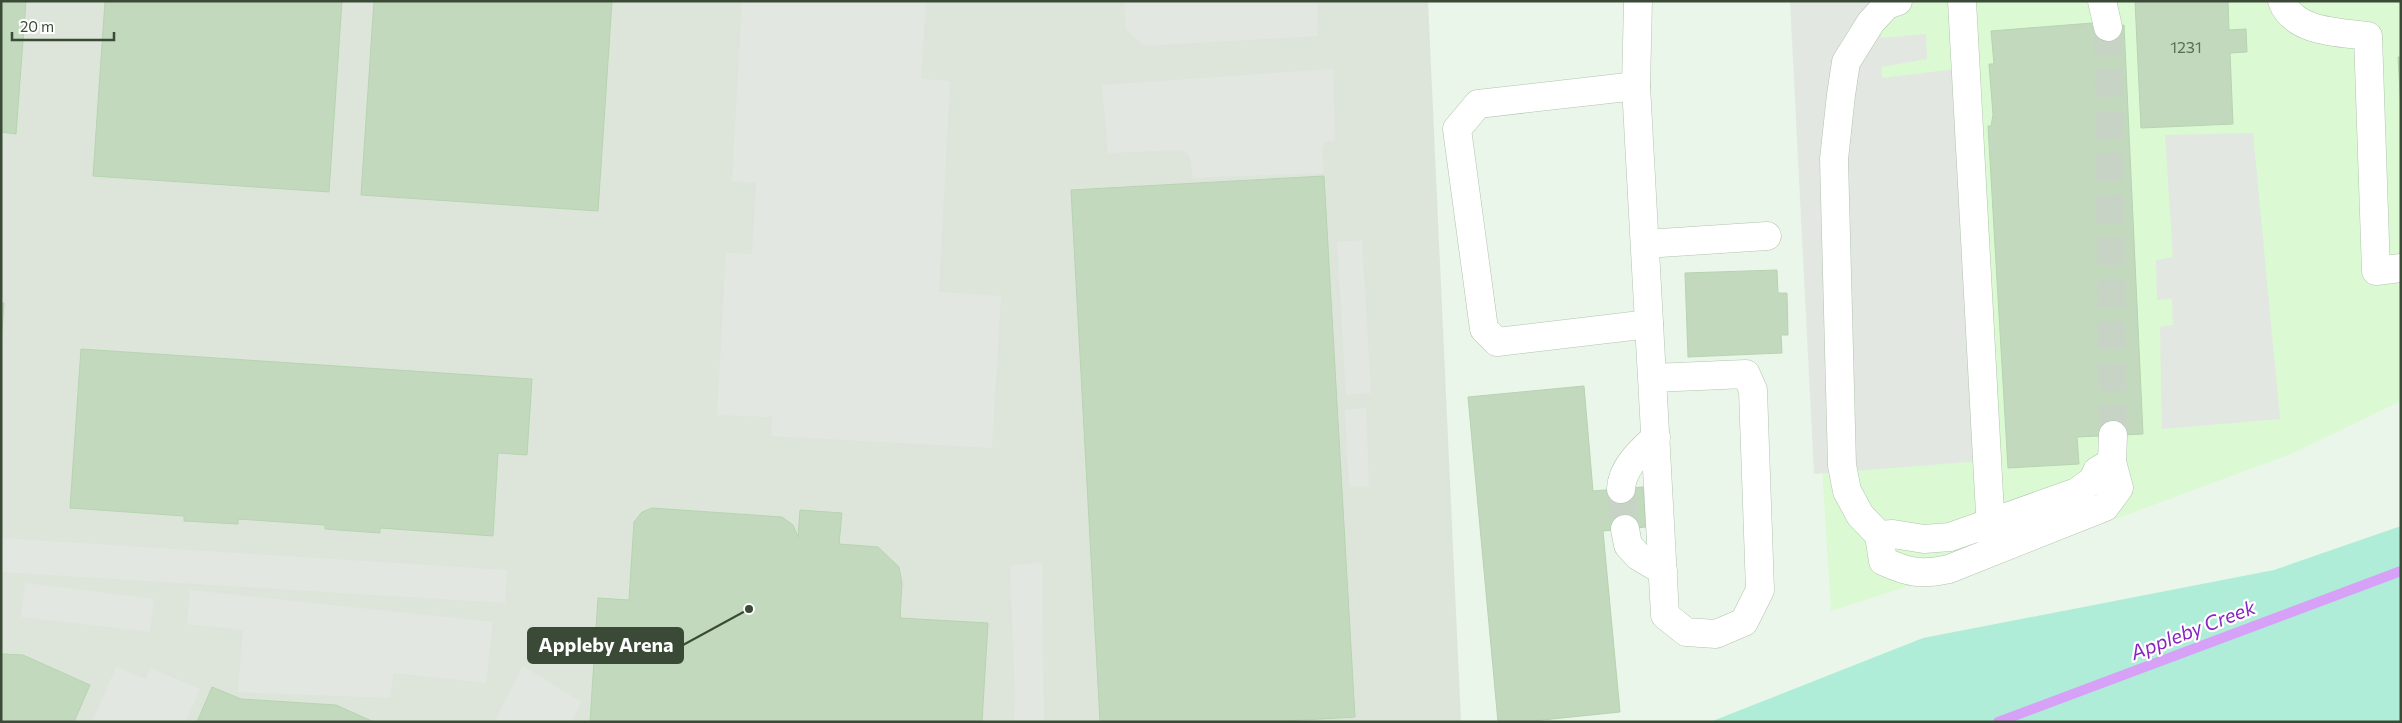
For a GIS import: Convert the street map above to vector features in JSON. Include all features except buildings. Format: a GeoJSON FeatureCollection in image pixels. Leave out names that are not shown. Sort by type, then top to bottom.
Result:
{"type":"FeatureCollection","features":[{"type":"Feature","properties":{"kind":"lane"},"geometry":{"type":"LineString","coordinates":[[1638,1],[1636,86],[1666,615],[1686,632],[1716,634],[1744,622],[1760,590],[1753,390],[1746,374],[1653,378]]}},
{"type":"Feature","properties":{"kind":"lane"},"geometry":{"type":"LineString","coordinates":[[1898,1],[1887,5],[1871,22],[1846,62],[1834,159],[1842,464],[1847,491],[1860,515],[1879,535],[1883,561],[1904,571],[1926,574],[1949,569],[1991,537],[2077,492],[2093,480],[2097,471],[2112,462],[2112,435]]}},
{"type":"Feature","properties":{"kind":"lane"},"geometry":{"type":"LineString","coordinates":[[1962,1],[1991,537]]}},
{"type":"Feature","properties":{"kind":"lane"},"geometry":{"type":"LineString","coordinates":[[2282,1],[2294,19],[2318,29],[2368,36],[2376,270],[2401,268]]}},
{"type":"Feature","properties":{"kind":"lane"},"geometry":{"type":"LineString","coordinates":[[1636,86],[1478,104],[1457,130],[1484,329],[1497,342],[1649,324]]}},
{"type":"Feature","properties":{"kind":"lane"},"geometry":{"type":"LineString","coordinates":[[1645,244],[1766,236]]}},
{"type":"Feature","properties":{"kind":"lane"},"geometry":{"type":"LineString","coordinates":[[1621,489],[1621,479],[1634,458],[1656,437]]}},
{"type":"Feature","properties":{"kind":"lane"},"geometry":{"type":"LineString","coordinates":[[1625,529],[1628,545],[1638,556],[1663,572]]}},
{"type":"Feature","properties":{"kind":"shaded area"},"geometry":{"type":"Polygon","coordinates":[[[1,1],[1428,1],[1461,722],[1,722],[1,1]]]}},
{"type":"Feature","properties":{"kind":"shaded area"},"geometry":{"type":"Polygon","coordinates":[[[742,1],[926,1],[921,79],[950,81],[939,292],[1001,296],[992,448],[771,436],[772,417],[717,415],[726,253],[752,254],[756,183],[732,181],[742,1]]]}},
{"type":"Feature","properties":{"kind":"shaded area"},"geometry":{"type":"Polygon","coordinates":[[[1124,1],[1318,1],[1317,36],[1145,46],[1126,30],[1124,1]]]}},
{"type":"Feature","properties":{"kind":"shaded area"},"geometry":{"type":"Polygon","coordinates":[[[1790,1],[1878,1],[1881,38],[1926,34],[1927,59],[1881,67],[1882,78],[1972,67],[1995,460],[1814,474],[1790,1]]]}},
{"type":"Feature","properties":{"kind":"shaded area"},"geometry":{"type":"Polygon","coordinates":[[[1793,1],[2401,1],[2401,401],[2291,454],[2110,521],[1831,611],[1793,1]]]}},
{"type":"Feature","properties":{"kind":"shaded area"},"geometry":{"type":"Polygon","coordinates":[[[1333,69],[1335,141],[1325,142],[1322,148],[1324,173],[1193,178],[1190,157],[1184,150],[1108,153],[1102,85],[1333,69]]]}},
{"type":"Feature","properties":{"kind":"shaded area"},"geometry":{"type":"Polygon","coordinates":[[[2253,133],[2280,419],[2162,429],[2160,327],[2173,325],[2172,299],[2157,300],[2156,260],[2173,257],[2165,135],[2253,133]]]}},
{"type":"Feature","properties":{"kind":"shaded area"},"geometry":{"type":"Polygon","coordinates":[[[1362,240],[1371,393],[1346,395],[1337,242],[1362,240]]]}},
{"type":"Feature","properties":{"kind":"shaded area"},"geometry":{"type":"Polygon","coordinates":[[[1366,408],[1369,486],[1349,487],[1345,410],[1366,408]]]}},
{"type":"Feature","properties":{"kind":"shaded area"},"geometry":{"type":"Polygon","coordinates":[[[2401,526],[2401,722],[1710,722],[1923,638],[2274,570],[2401,526]]]}},
{"type":"Feature","properties":{"kind":"shaded area"},"geometry":{"type":"Polygon","coordinates":[[[1,538],[507,570],[505,603],[1,572],[1,538]]]}},
{"type":"Feature","properties":{"kind":"shaded area"},"geometry":{"type":"Polygon","coordinates":[[[1042,562],[1044,722],[1014,722],[1015,697],[1010,566],[1042,562]]]}},
{"type":"Feature","properties":{"kind":"shaded area"},"geometry":{"type":"Polygon","coordinates":[[[25,583],[154,599],[150,632],[21,617],[25,583]]]}},
{"type":"Feature","properties":{"kind":"shaded area"},"geometry":{"type":"Polygon","coordinates":[[[190,590],[493,622],[486,683],[394,673],[390,698],[238,692],[243,630],[187,624],[190,590]]]}},
{"type":"Feature","properties":{"kind":"shaded area"},"geometry":{"type":"Polygon","coordinates":[[[523,666],[581,702],[572,722],[494,722],[523,666]]]}},
{"type":"Feature","properties":{"kind":"shaded area"},"geometry":{"type":"Polygon","coordinates":[[[116,667],[146,679],[150,668],[200,689],[186,722],[92,722],[116,667]]]}},
{"type":"Feature","properties":{"kind":"waterway","name":"Appleby Creek"},"geometry":{"type":"LineString","coordinates":[[1998,722],[2401,571]]}},
{"type":"Feature","properties":{"kind":"tunnel"},"geometry":{"type":"LineString","coordinates":[[2108,27],[2113,435]]}},
{"type":"Feature","properties":{"kind":"tunnel"},"geometry":{"type":"LineString","coordinates":[[1621,489],[1625,529]]}},
{"type":"Feature","properties":{"kind":"place","name":"Appleby Arena"},"geometry":{"type":"Point","coordinates":[749,609]}}]}
